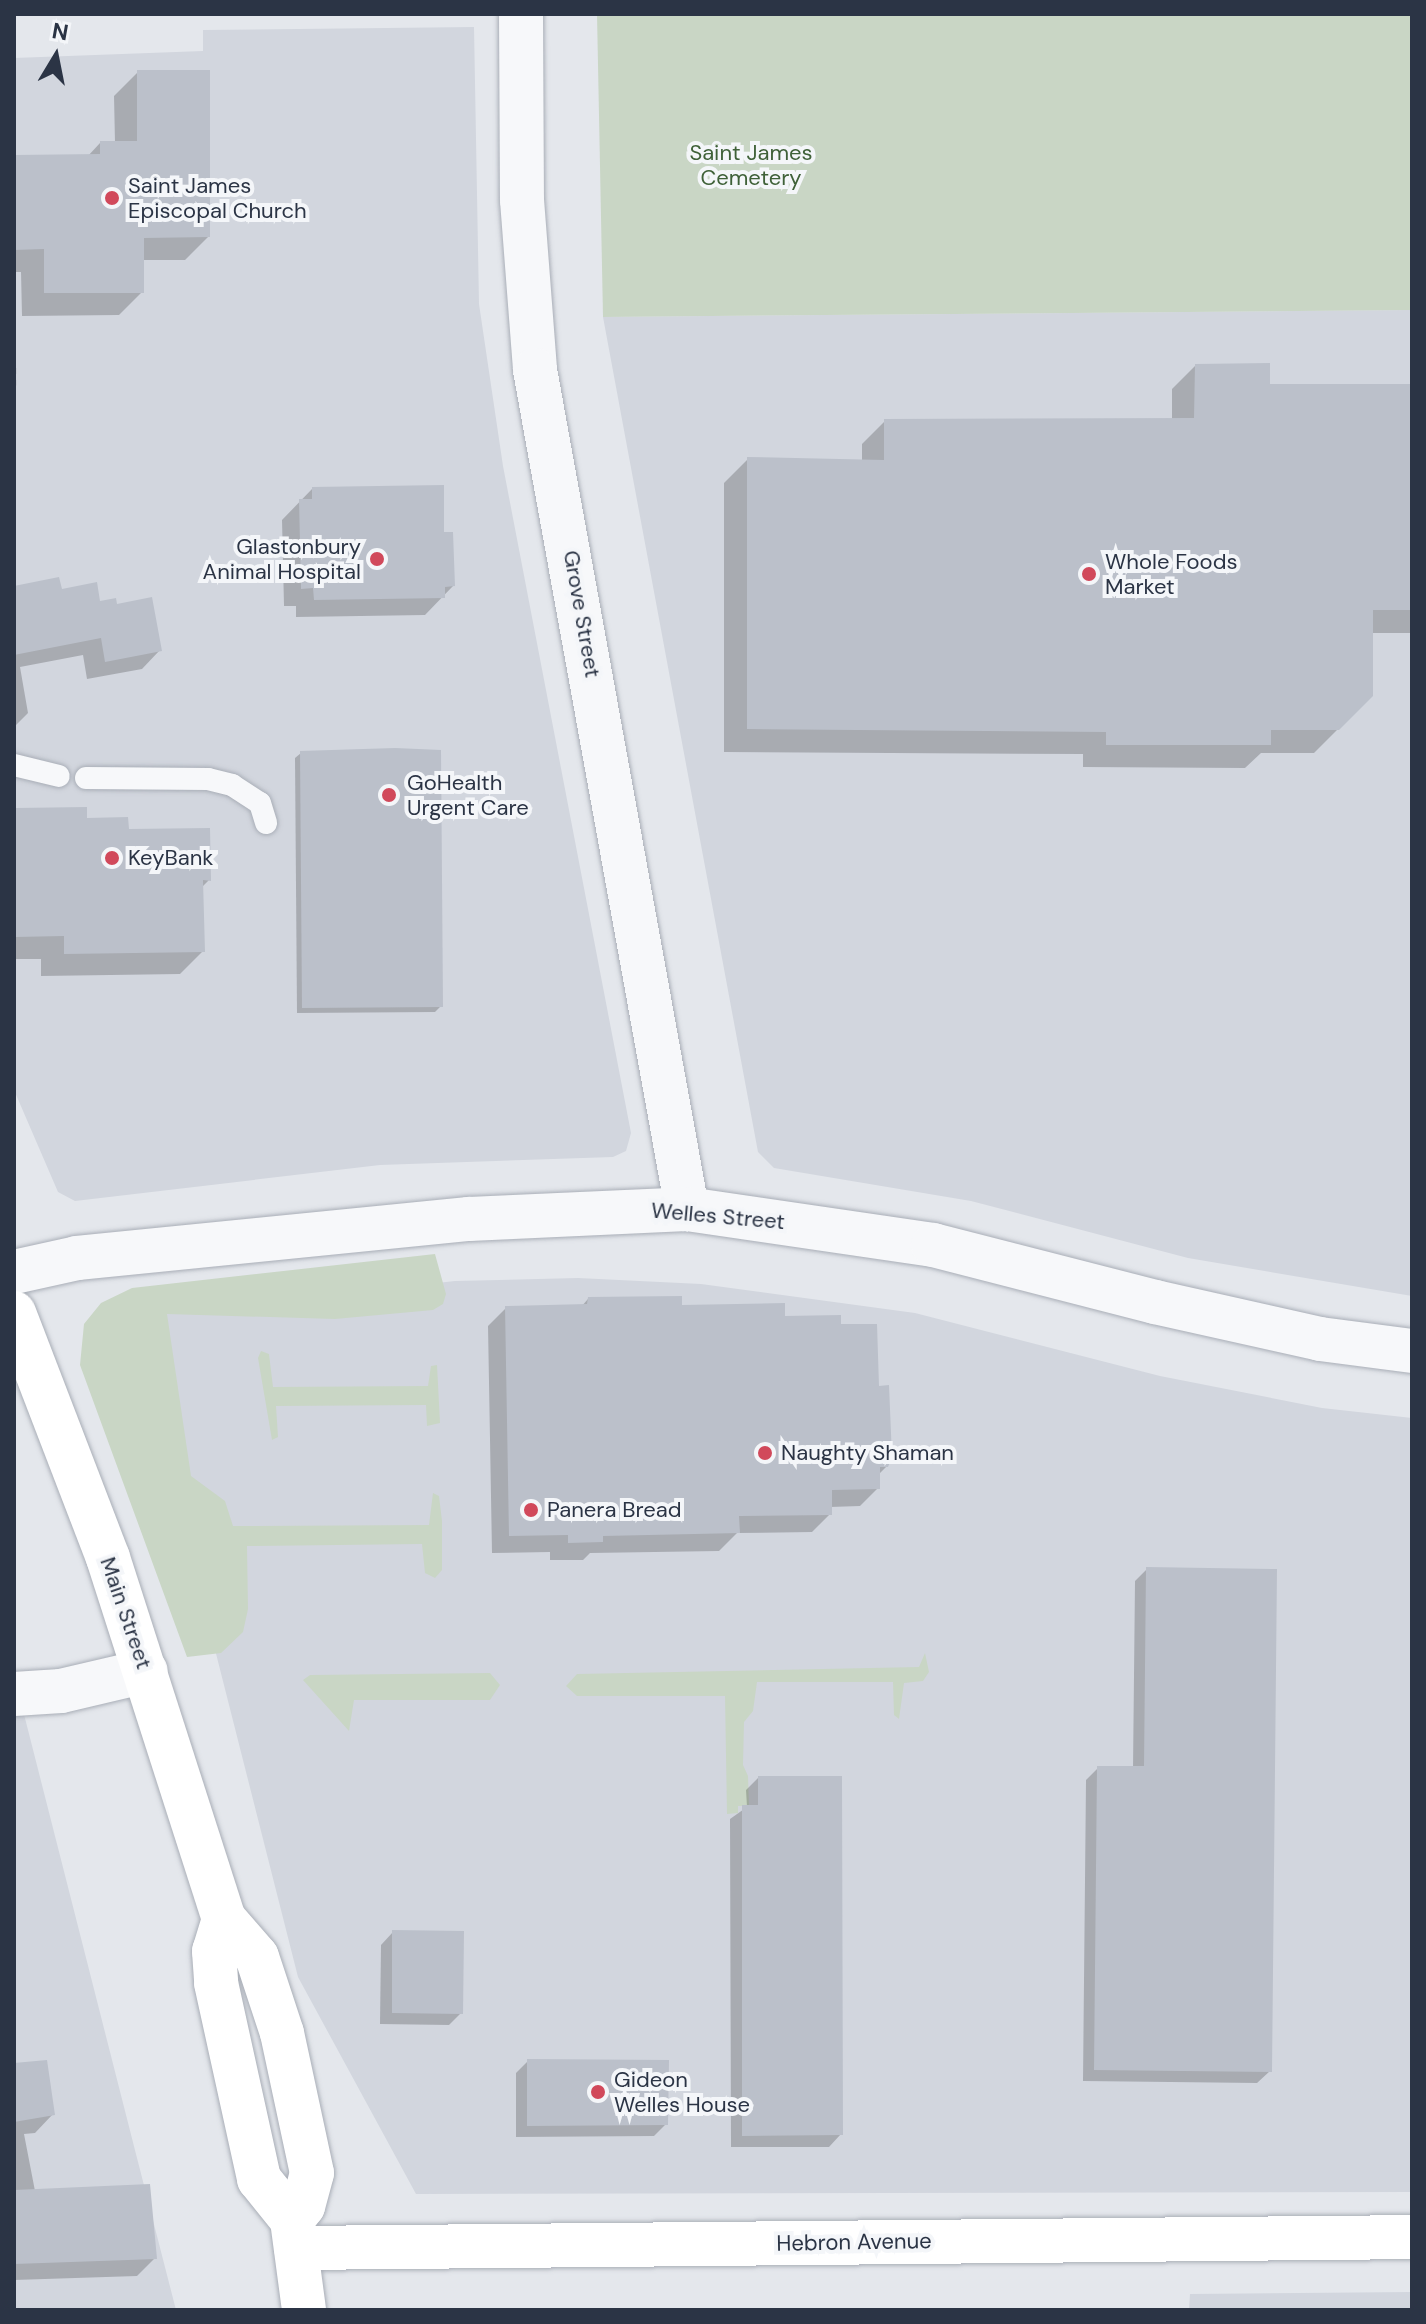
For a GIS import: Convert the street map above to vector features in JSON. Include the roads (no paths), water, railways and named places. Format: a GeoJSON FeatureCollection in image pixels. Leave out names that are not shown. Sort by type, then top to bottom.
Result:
{"type":"FeatureCollection","features":[{"type":"Feature","properties":{"kind":"main road","name":"Main Street"},"geometry":{"type":"LineString","coordinates":[[14,1313],[146,1671],[224,1919],[257,1957],[298,2095],[312,2173],[294,2234]]}},
{"type":"Feature","properties":{"kind":"main road","name":"Hebron Avenue"},"geometry":{"type":"LineString","coordinates":[[294,2234],[1412,2237]]}},
{"type":"Feature","properties":{"kind":"main road"},"geometry":{"type":"LineString","coordinates":[[294,2234],[304,2310]]}},
{"type":"Feature","properties":{"kind":"street","name":"Grove Street"},"geometry":{"type":"LineString","coordinates":[[521,14],[522,200],[535,370],[687,1209]]}},
{"type":"Feature","properties":{"kind":"street","name":"Welles Street"},"geometry":{"type":"LineString","coordinates":[[14,1272],[77,1258],[469,1219],[687,1209],[933,1245],[1215,1316],[1320,1339],[1412,1351]]}},
{"type":"Feature","properties":{"kind":"street"},"geometry":{"type":"LineString","coordinates":[[14,1694],[61,1691],[146,1671]]}},
{"type":"Feature","properties":{"kind":"lane"},"geometry":{"type":"LineString","coordinates":[[14,765],[59,776]]}},
{"type":"Feature","properties":{"kind":"lane"},"geometry":{"type":"LineString","coordinates":[[86,778],[220,782],[260,803],[266,823]]}},
{"type":"Feature","properties":{"kind":"place","name":"Saint James Episcopal Church"},"geometry":{"type":"Point","coordinates":[112,198]}},
{"type":"Feature","properties":{"kind":"place","name":"Glastonbury Animal Hospital"},"geometry":{"type":"Point","coordinates":[377,559]}},
{"type":"Feature","properties":{"kind":"place","name":"Whole Foods Market"},"geometry":{"type":"Point","coordinates":[1089,574]}},
{"type":"Feature","properties":{"kind":"place","name":"GoHealth Urgent Care"},"geometry":{"type":"Point","coordinates":[389,795]}},
{"type":"Feature","properties":{"kind":"place","name":"KeyBank"},"geometry":{"type":"Point","coordinates":[112,858]}},
{"type":"Feature","properties":{"kind":"place","name":"Naughty Shaman"},"geometry":{"type":"Point","coordinates":[765,1453]}},
{"type":"Feature","properties":{"kind":"place","name":"Panera Bread"},"geometry":{"type":"Point","coordinates":[531,1510]}},
{"type":"Feature","properties":{"kind":"place","name":"Gideon Welles House"},"geometry":{"type":"Point","coordinates":[598,2092]}},
{"type":"Feature","properties":{"kind":"park label","name":"Saint James Cemetery"},"geometry":{"type":"Point","coordinates":[751,164]}}]}
